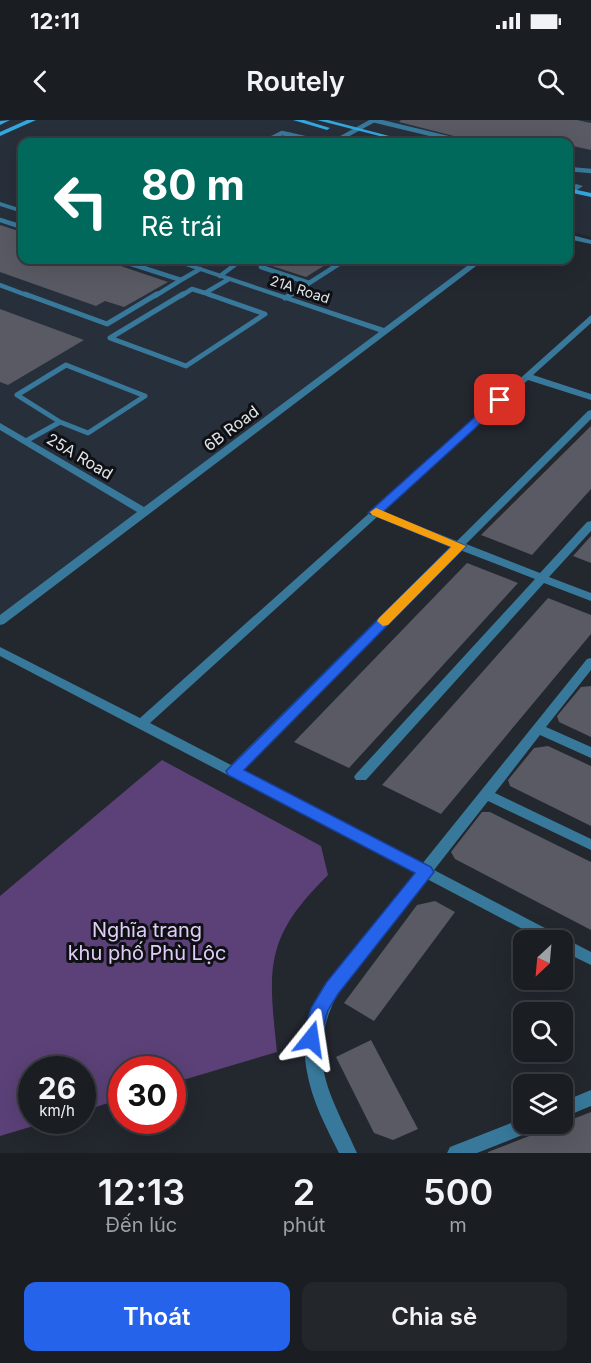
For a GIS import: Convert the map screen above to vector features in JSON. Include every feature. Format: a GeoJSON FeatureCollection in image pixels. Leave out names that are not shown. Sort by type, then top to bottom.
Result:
{"type":"FeatureCollection","features":[{"type":"Feature","properties":{"kind":"street"},"geometry":{"type":"LineString","coordinates":[[0,123],[7,120]]}},
{"type":"Feature","properties":{"kind":"street"},"geometry":{"type":"LineString","coordinates":[[0,134],[33,120]]}},
{"type":"Feature","properties":{"kind":"street"},"geometry":{"type":"LineString","coordinates":[[296,120],[367,138]]}},
{"type":"Feature","properties":{"kind":"street"},"geometry":{"type":"LineString","coordinates":[[320,120],[393,138]]}},
{"type":"Feature","properties":{"kind":"street"},"geometry":{"type":"LineString","coordinates":[[573,190],[591,189]]}},
{"type":"Feature","properties":{"kind":"street"},"geometry":{"type":"LineString","coordinates":[[573,190],[591,195]]}},
{"type":"Feature","properties":{"kind":"street"},"geometry":{"type":"LineString","coordinates":[[0,204],[18,210]]}},
{"type":"Feature","properties":{"kind":"street"},"geometry":{"type":"LineString","coordinates":[[573,237],[591,242]]}},
{"type":"Feature","properties":{"kind":"street","name":"21A Road"},"geometry":{"type":"LineString","coordinates":[[184,264],[385,331]]}},
{"type":"Feature","properties":{"kind":"street","name":"6B Road"},"geometry":{"type":"LineString","coordinates":[[0,621],[475,264]]}},
{"type":"Feature","properties":{"kind":"street"},"geometry":{"type":"LineString","coordinates":[[142,723],[591,318]]}},
{"type":"Feature","properties":{"kind":"street"},"geometry":{"type":"LineString","coordinates":[[527,376],[591,397]]}},
{"type":"Feature","properties":{"kind":"street"},"geometry":{"type":"LineString","coordinates":[[233,771],[591,413]]}},
{"type":"Feature","properties":{"kind":"street","name":"25A Road"},"geometry":{"type":"LineString","coordinates":[[0,426],[144,512]]}},
{"type":"Feature","properties":{"kind":"street"},"geometry":{"type":"LineString","coordinates":[[375,513],[591,597]]}},
{"type":"Feature","properties":{"kind":"street"},"geometry":{"type":"LineString","coordinates":[[361,777],[591,524]]}},
{"type":"Feature","properties":{"kind":"street"},"geometry":{"type":"LineString","coordinates":[[0,651],[537,930]]}},
{"type":"Feature","properties":{"kind":"street"},"geometry":{"type":"LineString","coordinates":[[348,1153],[321,1097],[312,1048],[314,1024],[320,1008],[332,988],[426,872],[537,728],[589,668]]}},
{"type":"Feature","properties":{"kind":"street"},"geometry":{"type":"LineString","coordinates":[[537,728],[591,753]]}},
{"type":"Feature","properties":{"kind":"street"},"geometry":{"type":"LineString","coordinates":[[485,794],[591,845]]}},
{"type":"Feature","properties":{"kind":"street"},"geometry":{"type":"LineString","coordinates":[[573,950],[591,959]]}},
{"type":"Feature","properties":{"kind":"street"},"geometry":{"type":"LineString","coordinates":[[573,1105],[589,1097]]}},
{"type":"Feature","properties":{"kind":"street"},"geometry":{"type":"LineString","coordinates":[[456,1153],[513,1130]]}},
{"type":"Feature","properties":{"kind":"lane"},"geometry":{"type":"LineString","coordinates":[[342,138],[374,120],[448,138]]}},
{"type":"Feature","properties":{"kind":"lane"},"geometry":{"type":"LineString","coordinates":[[272,138],[282,133],[304,138]]}},
{"type":"Feature","properties":{"kind":"lane"},"geometry":{"type":"LineString","coordinates":[[573,169],[591,171]]}},
{"type":"Feature","properties":{"kind":"lane"},"geometry":{"type":"LineString","coordinates":[[0,220],[18,226]]}},
{"type":"Feature","properties":{"kind":"lane"},"geometry":{"type":"LineString","coordinates":[[131,264],[180,280]]}},
{"type":"Feature","properties":{"kind":"lane"},"geometry":{"type":"LineString","coordinates":[[205,293],[225,277],[234,264]]}},
{"type":"Feature","properties":{"kind":"lane"},"geometry":{"type":"LineString","coordinates":[[266,264],[261,267],[309,283]]}},
{"type":"Feature","properties":{"kind":"lane"},"geometry":{"type":"LineString","coordinates":[[285,298],[339,264]]}},
{"type":"Feature","properties":{"kind":"lane"},"geometry":{"type":"LineString","coordinates":[[0,285],[107,324],[200,269]]}},
{"type":"Feature","properties":{"kind":"lane"},"geometry":{"type":"LineString","coordinates":[[192,289],[205,293],[265,314],[186,366],[110,338],[192,289]]}},
{"type":"Feature","properties":{"kind":"lane"},"geometry":{"type":"LineString","coordinates":[[66,365],[145,396],[88,433],[60,422],[17,394],[66,365]]}},
{"type":"Feature","properties":{"kind":"lane"},"geometry":{"type":"LineString","coordinates":[[26,441],[60,422]]}},
{"type":"Feature","properties":{"kind":"shaded area"},"geometry":{"type":"Polygon","coordinates":[[[0,120],[591,120],[591,237],[573,232],[573,138],[18,138],[18,264],[473,264],[0,616],[0,120]]]}},
{"type":"Feature","properties":{"kind":"green space","name":"Nghĩa trang khu phố Phù Lộc"},"geometry":{"type":"Polygon","coordinates":[[[162,760],[321,846],[328,875],[292,917],[281,936],[275,955],[272,997],[277,1052],[186,1079],[186,1056],[108,1056],[108,1103],[96,1107],[96,1056],[18,1056],[18,1131],[0,1136],[0,896],[162,760]]]}},
{"type":"Feature","properties":{"kind":"building"},"geometry":{"type":"Polygon","coordinates":[[[401,120],[577,120],[591,123],[591,150],[573,146],[573,138],[461,138],[399,122],[401,120]]]}},
{"type":"Feature","properties":{"kind":"building"},"geometry":{"type":"Polygon","coordinates":[[[0,225],[18,231],[18,264],[115,264],[168,282],[124,307],[105,301],[96,306],[0,272],[0,225]]]}},
{"type":"Feature","properties":{"kind":"building"},"geometry":{"type":"Polygon","coordinates":[[[274,264],[327,264],[306,277],[272,266],[274,264]]]}},
{"type":"Feature","properties":{"kind":"building"},"geometry":{"type":"Polygon","coordinates":[[[0,309],[84,340],[8,385],[0,382],[0,309]]]}},
{"type":"Feature","properties":{"kind":"building"},"geometry":{"type":"Polygon","coordinates":[[[591,426],[591,489],[532,555],[481,535],[591,426]]]}},
{"type":"Feature","properties":{"kind":"building"},"geometry":{"type":"Polygon","coordinates":[[[591,536],[591,563],[573,556],[591,536]]]}},
{"type":"Feature","properties":{"kind":"building"},"geometry":{"type":"Polygon","coordinates":[[[467,563],[518,583],[349,768],[294,742],[467,563]]]}},
{"type":"Feature","properties":{"kind":"building"},"geometry":{"type":"Polygon","coordinates":[[[548,598],[591,615],[591,634],[441,814],[382,785],[548,598]]]}},
{"type":"Feature","properties":{"kind":"building"},"geometry":{"type":"Polygon","coordinates":[[[591,686],[591,737],[559,722],[557,716],[581,687],[591,686]]]}},
{"type":"Feature","properties":{"kind":"building"},"geometry":{"type":"Polygon","coordinates":[[[548,746],[591,766],[591,826],[510,786],[508,780],[534,748],[548,746]]]}},
{"type":"Feature","properties":{"kind":"building"},"geometry":{"type":"Polygon","coordinates":[[[482,812],[490,812],[591,862],[591,930],[455,859],[451,852],[482,812]]]}},
{"type":"Feature","properties":{"kind":"building"},"geometry":{"type":"Polygon","coordinates":[[[435,901],[455,912],[374,1021],[344,1003],[417,905],[435,901]]]}},
{"type":"Feature","properties":{"kind":"building"},"geometry":{"type":"Polygon","coordinates":[[[371,1040],[418,1129],[393,1140],[374,1133],[336,1057],[371,1040]]]}},
{"type":"Feature","properties":{"kind":"building"},"geometry":{"type":"Polygon","coordinates":[[[591,1112],[591,1153],[488,1153],[534,1134],[573,1134],[573,1119],[591,1112]]]}},
{"type":"Feature","properties":{"kind":"slow traffic"},"geometry":{"type":"LineString","coordinates":[[376,512],[460,546],[383,621]]}},
{"type":"Feature","properties":{"kind":"route"},"geometry":{"type":"LineString","coordinates":[[311,1039],[320,1008],[332,988],[426,872],[233,771],[460,546],[375,513],[500,400]]}}]}
